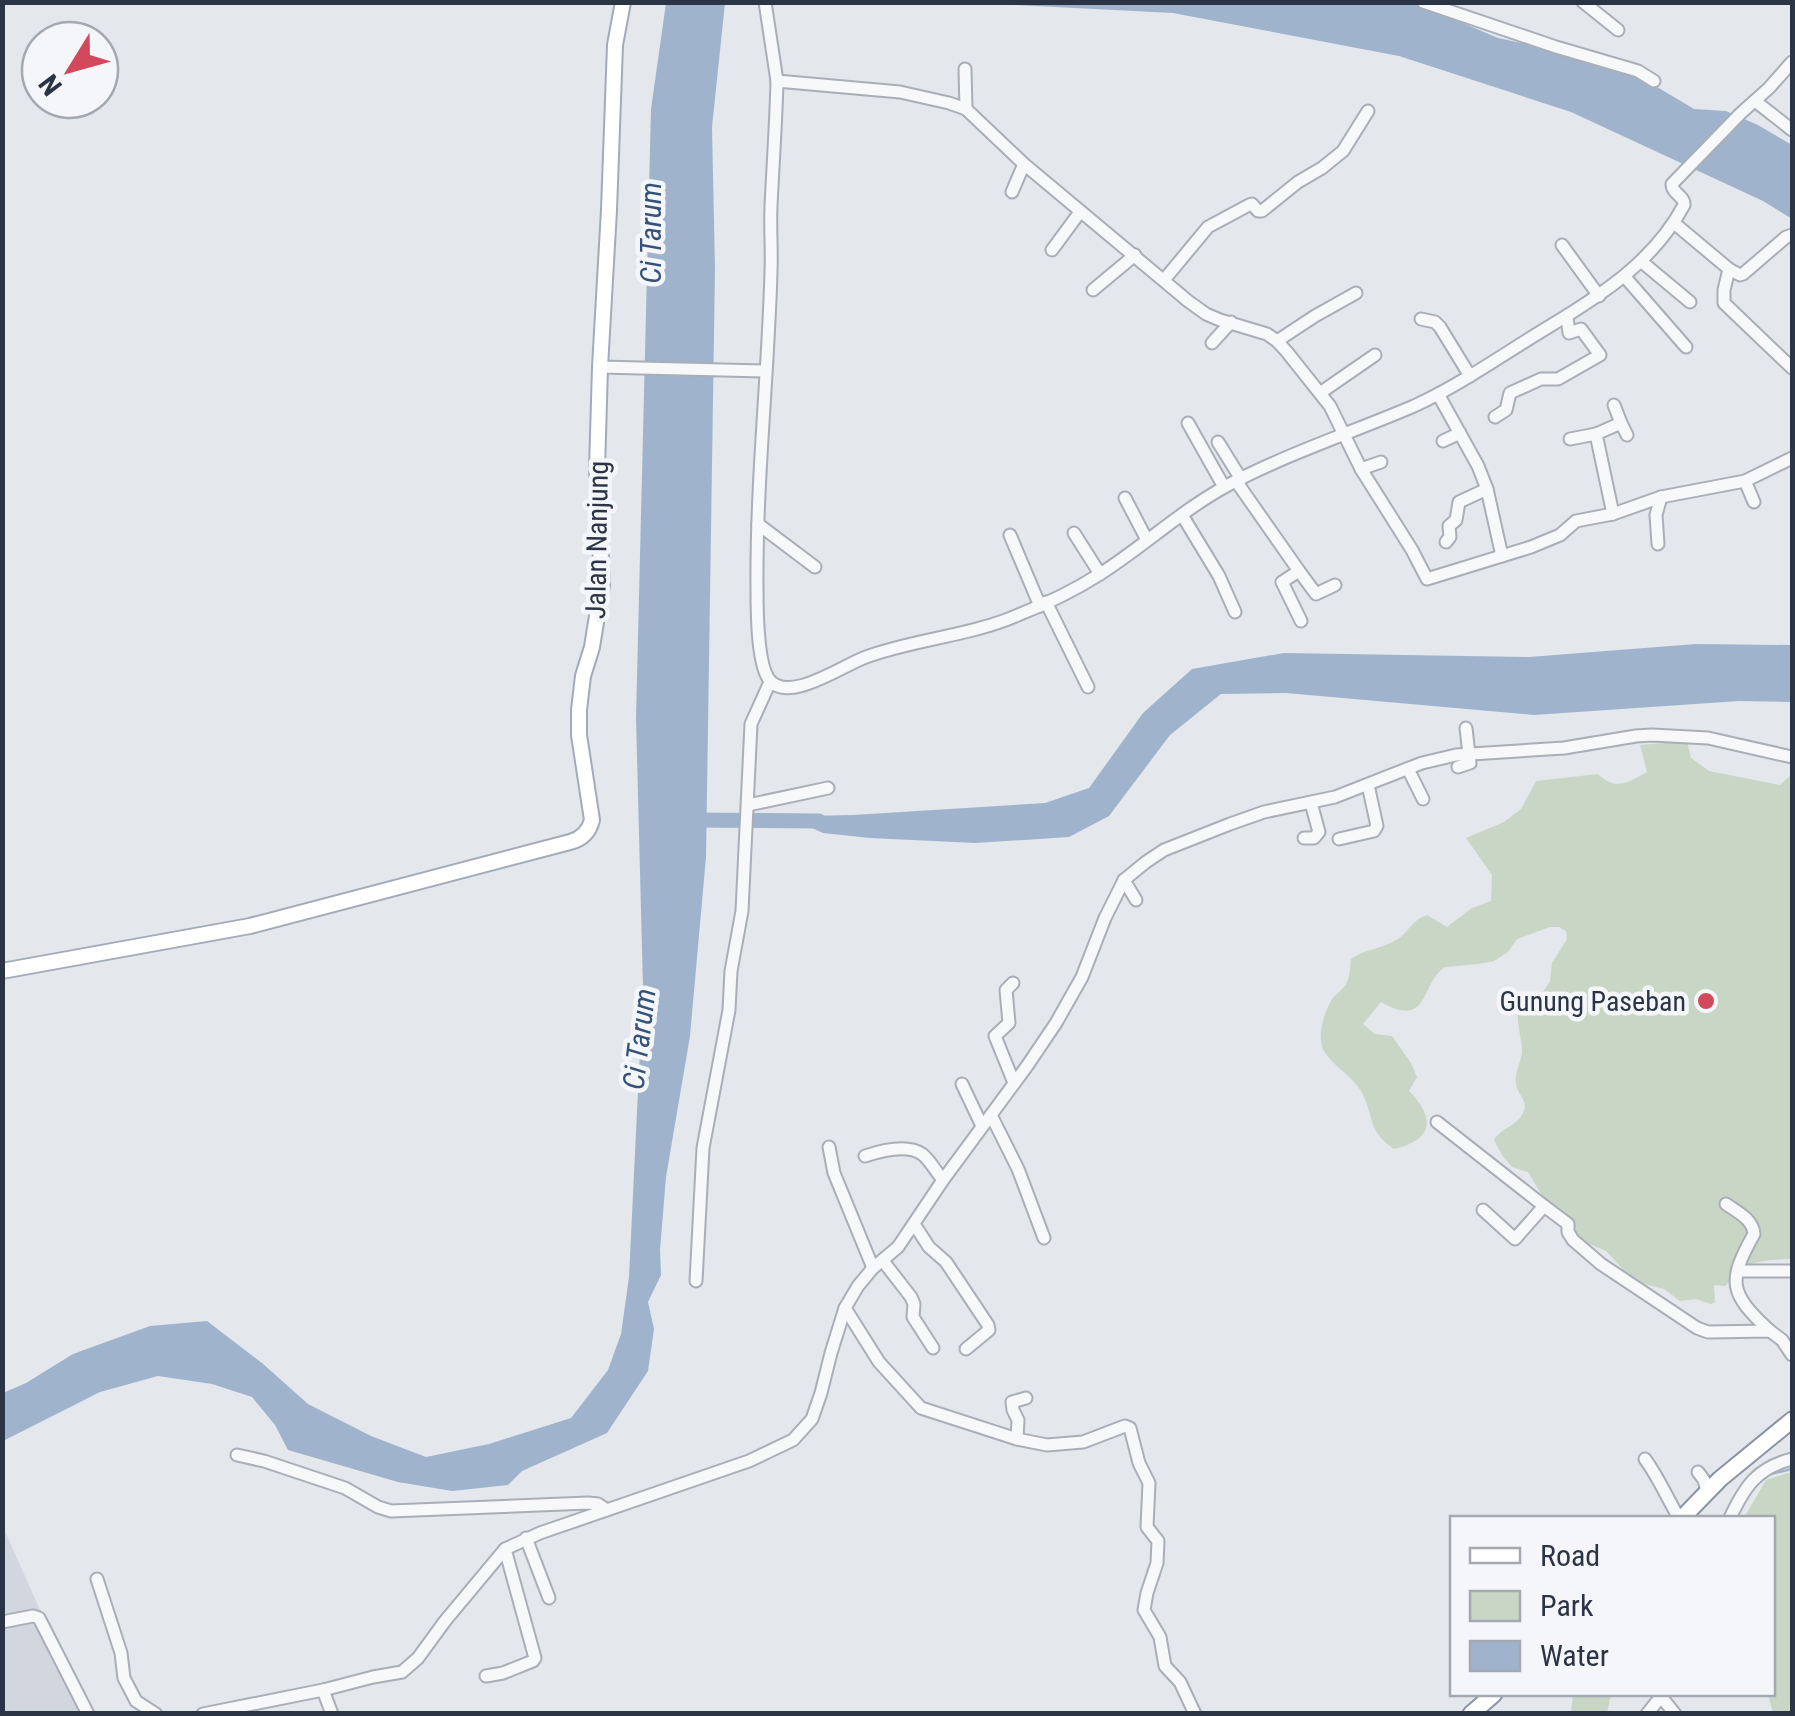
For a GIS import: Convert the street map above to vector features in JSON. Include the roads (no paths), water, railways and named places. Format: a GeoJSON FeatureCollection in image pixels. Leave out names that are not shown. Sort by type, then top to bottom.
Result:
{"type":"FeatureCollection","features":[{"type":"Feature","properties":{"kind":"highway"},"geometry":{"type":"LineString","coordinates":[[1682,1516],[1792,1422]]}},
{"type":"Feature","properties":{"kind":"highway"},"geometry":{"type":"LineString","coordinates":[[1471,1714],[1492,1696]]}},
{"type":"Feature","properties":{"kind":"main road","name":"Jalan Nanjung"},"geometry":{"type":"LineString","coordinates":[[2,971],[250,926],[576,840],[590,828],[579,735],[580,693],[602,585],[600,368],[615,45],[623,2]]}},
{"type":"Feature","properties":{"kind":"street"},"geometry":{"type":"LineString","coordinates":[[765,2],[777,81],[771,272],[758,370],[757,624],[770,682],[790,689],[805,686],[864,658],[999,622],[1043,604],[1100,574],[1234,482],[1438,394],[1566,317],[1642,262],[1674,223],[1685,202],[1672,184],[1792,62]]}},
{"type":"Feature","properties":{"kind":"street"},"geometry":{"type":"LineString","coordinates":[[1424,2],[1638,72],[1654,81]]}},
{"type":"Feature","properties":{"kind":"street"},"geometry":{"type":"LineString","coordinates":[[1582,2],[1618,30]]}},
{"type":"Feature","properties":{"kind":"street"},"geometry":{"type":"LineString","coordinates":[[965,69],[966,109]]}},
{"type":"Feature","properties":{"kind":"street"},"geometry":{"type":"LineString","coordinates":[[777,81],[900,92],[966,109],[1080,212],[1206,314],[1259,330],[1277,340],[1320,393],[1427,579],[1560,534],[1576,521],[1613,514],[1661,497],[1745,481],[1792,458]]}},
{"type":"Feature","properties":{"kind":"street"},"geometry":{"type":"LineString","coordinates":[[1756,102],[1792,130]]}},
{"type":"Feature","properties":{"kind":"street"},"geometry":{"type":"LineString","coordinates":[[1164,280],[1208,226],[1252,204],[1262,211],[1343,151],[1368,111]]}},
{"type":"Feature","properties":{"kind":"street"},"geometry":{"type":"LineString","coordinates":[[1012,192],[1024,164]]}},
{"type":"Feature","properties":{"kind":"street"},"geometry":{"type":"LineString","coordinates":[[1052,250],[1080,212]]}},
{"type":"Feature","properties":{"kind":"street"},"geometry":{"type":"LineString","coordinates":[[1674,223],[1740,276],[1792,235]]}},
{"type":"Feature","properties":{"kind":"street"},"geometry":{"type":"LineString","coordinates":[[1562,245],[1599,296]]}},
{"type":"Feature","properties":{"kind":"street"},"geometry":{"type":"LineString","coordinates":[[1093,290],[1135,255]]}},
{"type":"Feature","properties":{"kind":"street"},"geometry":{"type":"LineString","coordinates":[[1642,262],[1690,302]]}},
{"type":"Feature","properties":{"kind":"street"},"geometry":{"type":"LineString","coordinates":[[1729,268],[1724,304],[1792,368]]}},
{"type":"Feature","properties":{"kind":"street"},"geometry":{"type":"LineString","coordinates":[[1625,276],[1686,346]]}},
{"type":"Feature","properties":{"kind":"street"},"geometry":{"type":"LineString","coordinates":[[1277,340],[1356,293]]}},
{"type":"Feature","properties":{"kind":"street"},"geometry":{"type":"LineString","coordinates":[[1495,417],[1506,410],[1510,393],[1542,378],[1558,380],[1600,356],[1582,329],[1573,334],[1568,332],[1566,317]]}},
{"type":"Feature","properties":{"kind":"street"},"geometry":{"type":"LineString","coordinates":[[1420,319],[1440,326],[1470,376]]}},
{"type":"Feature","properties":{"kind":"street"},"geometry":{"type":"LineString","coordinates":[[1212,344],[1231,322]]}},
{"type":"Feature","properties":{"kind":"street"},"geometry":{"type":"LineString","coordinates":[[1320,393],[1375,355]]}},
{"type":"Feature","properties":{"kind":"street"},"geometry":{"type":"LineString","coordinates":[[600,368],[758,370]]}},
{"type":"Feature","properties":{"kind":"street"},"geometry":{"type":"LineString","coordinates":[[1438,394],[1487,489],[1502,556]]}},
{"type":"Feature","properties":{"kind":"street"},"geometry":{"type":"LineString","coordinates":[[1570,439],[1624,429],[1614,405]]}},
{"type":"Feature","properties":{"kind":"street"},"geometry":{"type":"LineString","coordinates":[[1188,423],[1316,594],[1335,585]]}},
{"type":"Feature","properties":{"kind":"street"},"geometry":{"type":"LineString","coordinates":[[1443,442],[1460,434]]}},
{"type":"Feature","properties":{"kind":"street"},"geometry":{"type":"LineString","coordinates":[[1596,434],[1613,514]]}},
{"type":"Feature","properties":{"kind":"street"},"geometry":{"type":"LineString","coordinates":[[1218,442],[1234,482]]}},
{"type":"Feature","properties":{"kind":"street"},"geometry":{"type":"LineString","coordinates":[[1361,469],[1381,462]]}},
{"type":"Feature","properties":{"kind":"street"},"geometry":{"type":"LineString","coordinates":[[1745,481],[1754,502]]}},
{"type":"Feature","properties":{"kind":"street"},"geometry":{"type":"LineString","coordinates":[[1446,542],[1462,498],[1487,489]]}},
{"type":"Feature","properties":{"kind":"street"},"geometry":{"type":"LineString","coordinates":[[1658,544],[1656,515],[1661,497]]}},
{"type":"Feature","properties":{"kind":"street"},"geometry":{"type":"LineString","coordinates":[[1125,498],[1147,540]]}},
{"type":"Feature","properties":{"kind":"street"},"geometry":{"type":"LineString","coordinates":[[1182,515],[1236,612]]}},
{"type":"Feature","properties":{"kind":"street"},"geometry":{"type":"LineString","coordinates":[[758,524],[815,568]]}},
{"type":"Feature","properties":{"kind":"street"},"geometry":{"type":"LineString","coordinates":[[1074,533],[1100,574]]}},
{"type":"Feature","properties":{"kind":"street"},"geometry":{"type":"LineString","coordinates":[[1010,535],[1088,687]]}},
{"type":"Feature","properties":{"kind":"street"},"geometry":{"type":"LineString","coordinates":[[1300,571],[1282,582],[1301,621]]}},
{"type":"Feature","properties":{"kind":"street"},"geometry":{"type":"LineString","coordinates":[[696,1281],[703,1148],[729,1010],[742,911],[751,724],[770,682]]}},
{"type":"Feature","properties":{"kind":"street"},"geometry":{"type":"LineString","coordinates":[[1461,762],[1466,728]]}},
{"type":"Feature","properties":{"kind":"street"},"geometry":{"type":"LineString","coordinates":[[203,1714],[398,1673],[407,1668],[505,1550],[526,1538],[750,1461],[797,1436],[812,1419],[845,1308],[858,1286],[898,1247],[1056,1023],[1124,880],[1164,850],[1264,812],[1368,786],[1408,769],[1512,753],[1669,735],[1708,738],[1792,758]]}},
{"type":"Feature","properties":{"kind":"street"},"geometry":{"type":"LineString","coordinates":[[1408,769],[1424,800]]}},
{"type":"Feature","properties":{"kind":"street"},"geometry":{"type":"LineString","coordinates":[[1339,838],[1374,831],[1368,786]]}},
{"type":"Feature","properties":{"kind":"street"},"geometry":{"type":"LineString","coordinates":[[748,811],[828,788]]}},
{"type":"Feature","properties":{"kind":"street"},"geometry":{"type":"LineString","coordinates":[[1304,838],[1314,838],[1319,832],[1311,803]]}},
{"type":"Feature","properties":{"kind":"street"},"geometry":{"type":"LineString","coordinates":[[1124,880],[1136,900]]}},
{"type":"Feature","properties":{"kind":"street"},"geometry":{"type":"LineString","coordinates":[[1013,983],[1006,990],[1009,1023],[995,1038],[1014,1083]]}},
{"type":"Feature","properties":{"kind":"street"},"geometry":{"type":"LineString","coordinates":[[962,1084],[982,1126]]}},
{"type":"Feature","properties":{"kind":"street"},"geometry":{"type":"LineString","coordinates":[[991,1114],[1018,1169],[1044,1238]]}},
{"type":"Feature","properties":{"kind":"street"},"geometry":{"type":"LineString","coordinates":[[1436,1122],[1568,1224],[1573,1240],[1602,1264],[1698,1328],[1708,1332],[1770,1331]]}},
{"type":"Feature","properties":{"kind":"street"},"geometry":{"type":"LineString","coordinates":[[829,1146],[834,1173],[878,1265],[910,1297],[913,1316],[934,1348]]}},
{"type":"Feature","properties":{"kind":"street"},"geometry":{"type":"LineString","coordinates":[[864,1156],[914,1150],[924,1155],[943,1180]]}},
{"type":"Feature","properties":{"kind":"street"},"geometry":{"type":"LineString","coordinates":[[1726,1204],[1754,1228],[1738,1263],[1737,1293],[1750,1313],[1782,1340],[1792,1355]]}},
{"type":"Feature","properties":{"kind":"street"},"geometry":{"type":"LineString","coordinates":[[1483,1210],[1515,1239],[1544,1206]]}},
{"type":"Feature","properties":{"kind":"street"},"geometry":{"type":"LineString","coordinates":[[914,1224],[928,1246],[946,1262],[988,1324],[989,1330],[966,1349]]}},
{"type":"Feature","properties":{"kind":"street"},"geometry":{"type":"LineString","coordinates":[[1738,1270],[1792,1271]]}},
{"type":"Feature","properties":{"kind":"street"},"geometry":{"type":"LineString","coordinates":[[845,1308],[879,1362],[916,1406],[1017,1440],[1048,1444],[1072,1444],[1124,1426],[1130,1428],[1138,1463],[1149,1483],[1147,1526],[1158,1541],[1145,1612],[1160,1637],[1165,1666],[1180,1682],[1195,1714]]}},
{"type":"Feature","properties":{"kind":"street"},"geometry":{"type":"LineString","coordinates":[[1017,1440],[1018,1420],[1012,1402],[1026,1398]]}},
{"type":"Feature","properties":{"kind":"street"},"geometry":{"type":"LineString","coordinates":[[237,1455],[264,1460],[345,1488],[392,1511],[588,1503],[607,1510]]}},
{"type":"Feature","properties":{"kind":"street"},"geometry":{"type":"LineString","coordinates":[[1645,1459],[1679,1516]]}},
{"type":"Feature","properties":{"kind":"street"},"geometry":{"type":"LineString","coordinates":[[1731,1516],[1756,1477],[1792,1459]]}},
{"type":"Feature","properties":{"kind":"street"},"geometry":{"type":"LineString","coordinates":[[1698,1472],[1707,1492]]}},
{"type":"Feature","properties":{"kind":"street"},"geometry":{"type":"LineString","coordinates":[[526,1538],[548,1598]]}},
{"type":"Feature","properties":{"kind":"street"},"geometry":{"type":"LineString","coordinates":[[486,1676],[503,1673],[534,1658],[505,1550]]}},
{"type":"Feature","properties":{"kind":"street"},"geometry":{"type":"LineString","coordinates":[[96,1579],[131,1694],[156,1714]]}},
{"type":"Feature","properties":{"kind":"street"},"geometry":{"type":"LineString","coordinates":[[2,1622],[39,1618],[88,1714]]}},
{"type":"Feature","properties":{"kind":"street"},"geometry":{"type":"LineString","coordinates":[[323,1690],[332,1714]]}},
{"type":"Feature","properties":{"kind":"water","name":"Ci Tarum"},"geometry":{"type":"Polygon","coordinates":[[[666,3],[725,3],[712,127],[715,269],[706,857],[690,1036],[666,1177],[661,1275],[648,1302],[654,1329],[648,1371],[607,1433],[522,1471],[508,1485],[452,1491],[398,1482],[288,1450],[275,1425],[252,1397],[212,1384],[158,1376],[100,1392],[3,1441],[3,1393],[73,1354],[150,1326],[207,1321],[308,1404],[371,1436],[426,1457],[489,1444],[571,1418],[608,1370],[621,1334],[629,1277],[643,988],[636,718],[651,109],[666,3]]]}},
{"type":"Feature","properties":{"kind":"water"},"geometry":{"type":"Polygon","coordinates":[[[974,3],[1416,3],[1498,38],[1579,55],[1637,75],[1694,109],[1726,111],[1758,125],[1792,145],[1792,219],[1763,201],[1571,112],[1399,56],[1173,13],[974,3]]]}},
{"type":"Feature","properties":{"kind":"water"},"geometry":{"type":"Polygon","coordinates":[[[1696,644],[1792,645],[1792,702],[1739,701],[1534,715],[1286,693],[1221,694],[1170,735],[1109,816],[1069,837],[975,843],[870,838],[823,833],[801,823],[805,816],[1045,803],[1089,788],[1143,713],[1192,669],[1284,653],[1529,657],[1696,644]]]}},
{"type":"Feature","properties":{"kind":"waterway"},"geometry":{"type":"LineString","coordinates":[[687,820],[819,821]]}},
{"type":"Feature","properties":{"kind":"waterway"},"geometry":{"type":"LineString","coordinates":[[1770,1474],[1792,1469]]}},
{"type":"Feature","properties":{"kind":"place","name":"Gunung Paseban"},"geometry":{"type":"Point","coordinates":[1706,1001]}}]}
